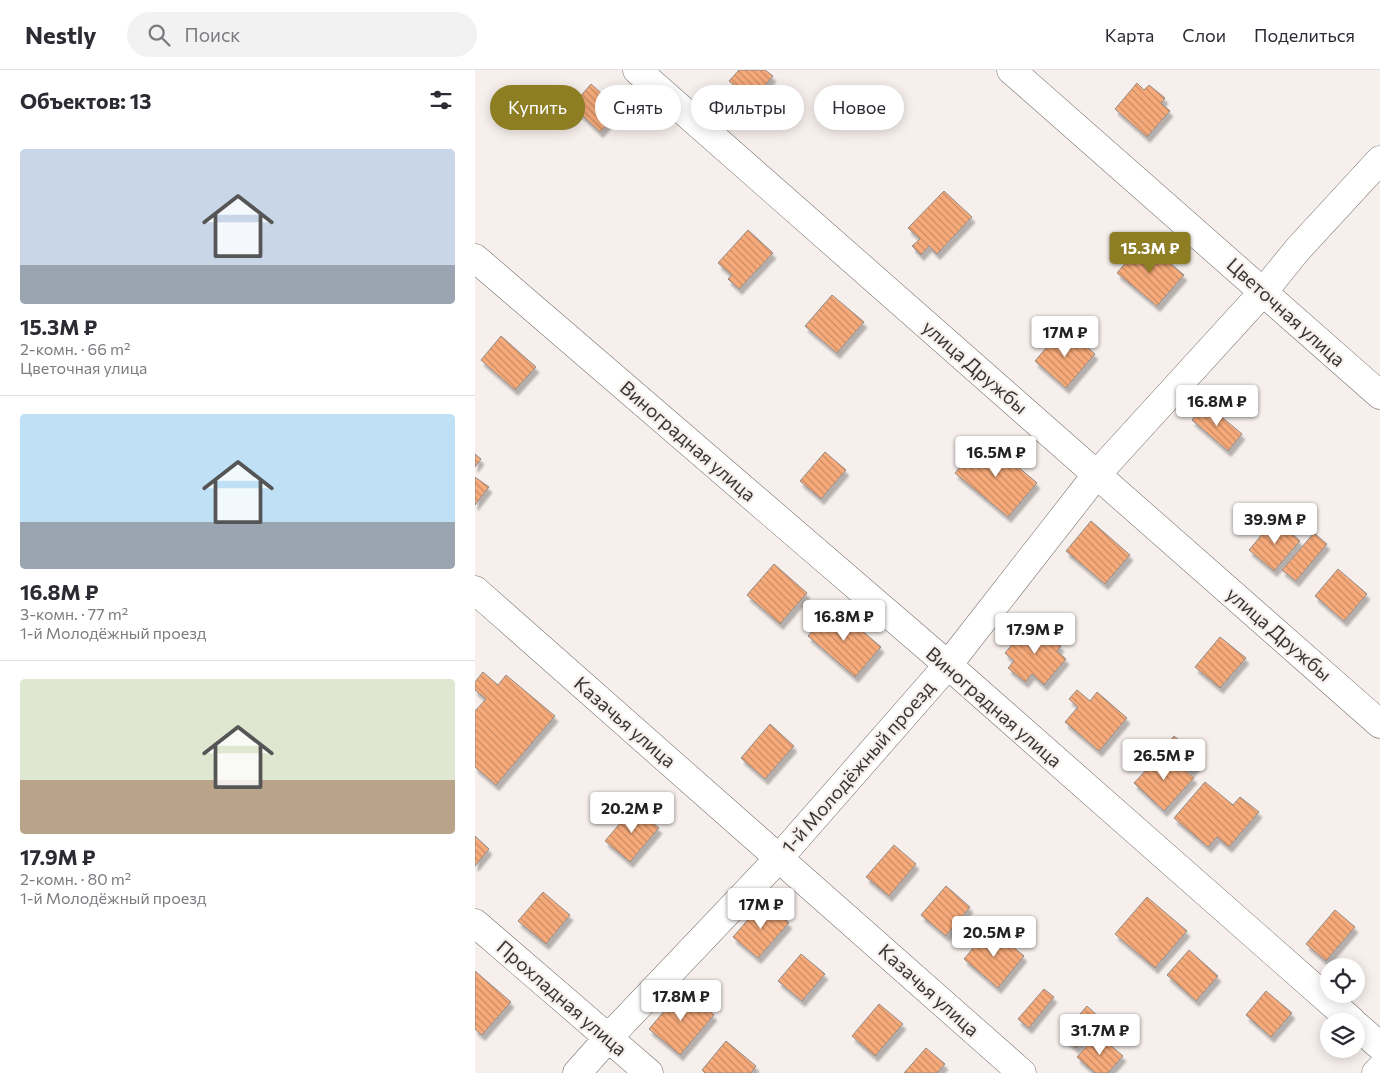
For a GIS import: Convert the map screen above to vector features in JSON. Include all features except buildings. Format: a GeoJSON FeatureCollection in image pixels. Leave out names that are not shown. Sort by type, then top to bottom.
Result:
{"type":"FeatureCollection","features":[{"type":"Feature","properties":{"kind":"street","name":"улица Дружбы"},"geometry":{"type":"LineString","coordinates":[[637,70],[1380,724]]}},
{"type":"Feature","properties":{"kind":"street","name":"Цветочная улица"},"geometry":{"type":"LineString","coordinates":[[1011,70],[1380,395]]}},
{"type":"Feature","properties":{"kind":"street","name":"1-й Молодёжный проезд"},"geometry":{"type":"LineString","coordinates":[[577,1073],[779,858],[948,665],[1097,474],[1264,291],[1298,249],[1380,160]]}},
{"type":"Feature","properties":{"kind":"street","name":"Виноградная улица"},"geometry":{"type":"LineString","coordinates":[[475,258],[948,665],[1343,1013]]}},
{"type":"Feature","properties":{"kind":"street","name":"Казачья улица"},"geometry":{"type":"LineString","coordinates":[[475,590],[1022,1073]]}},
{"type":"Feature","properties":{"kind":"street","name":"Прохладная улица"},"geometry":{"type":"LineString","coordinates":[[475,923],[649,1073]]}},
{"type":"Feature","properties":{"kind":"street"},"geometry":{"type":"LineString","coordinates":[[1365,1033],[1380,1046]]}},
{"type":"Feature","properties":{"kind":"street"},"geometry":{"type":"LineString","coordinates":[[1376,1073],[1380,1069]]}}]}
